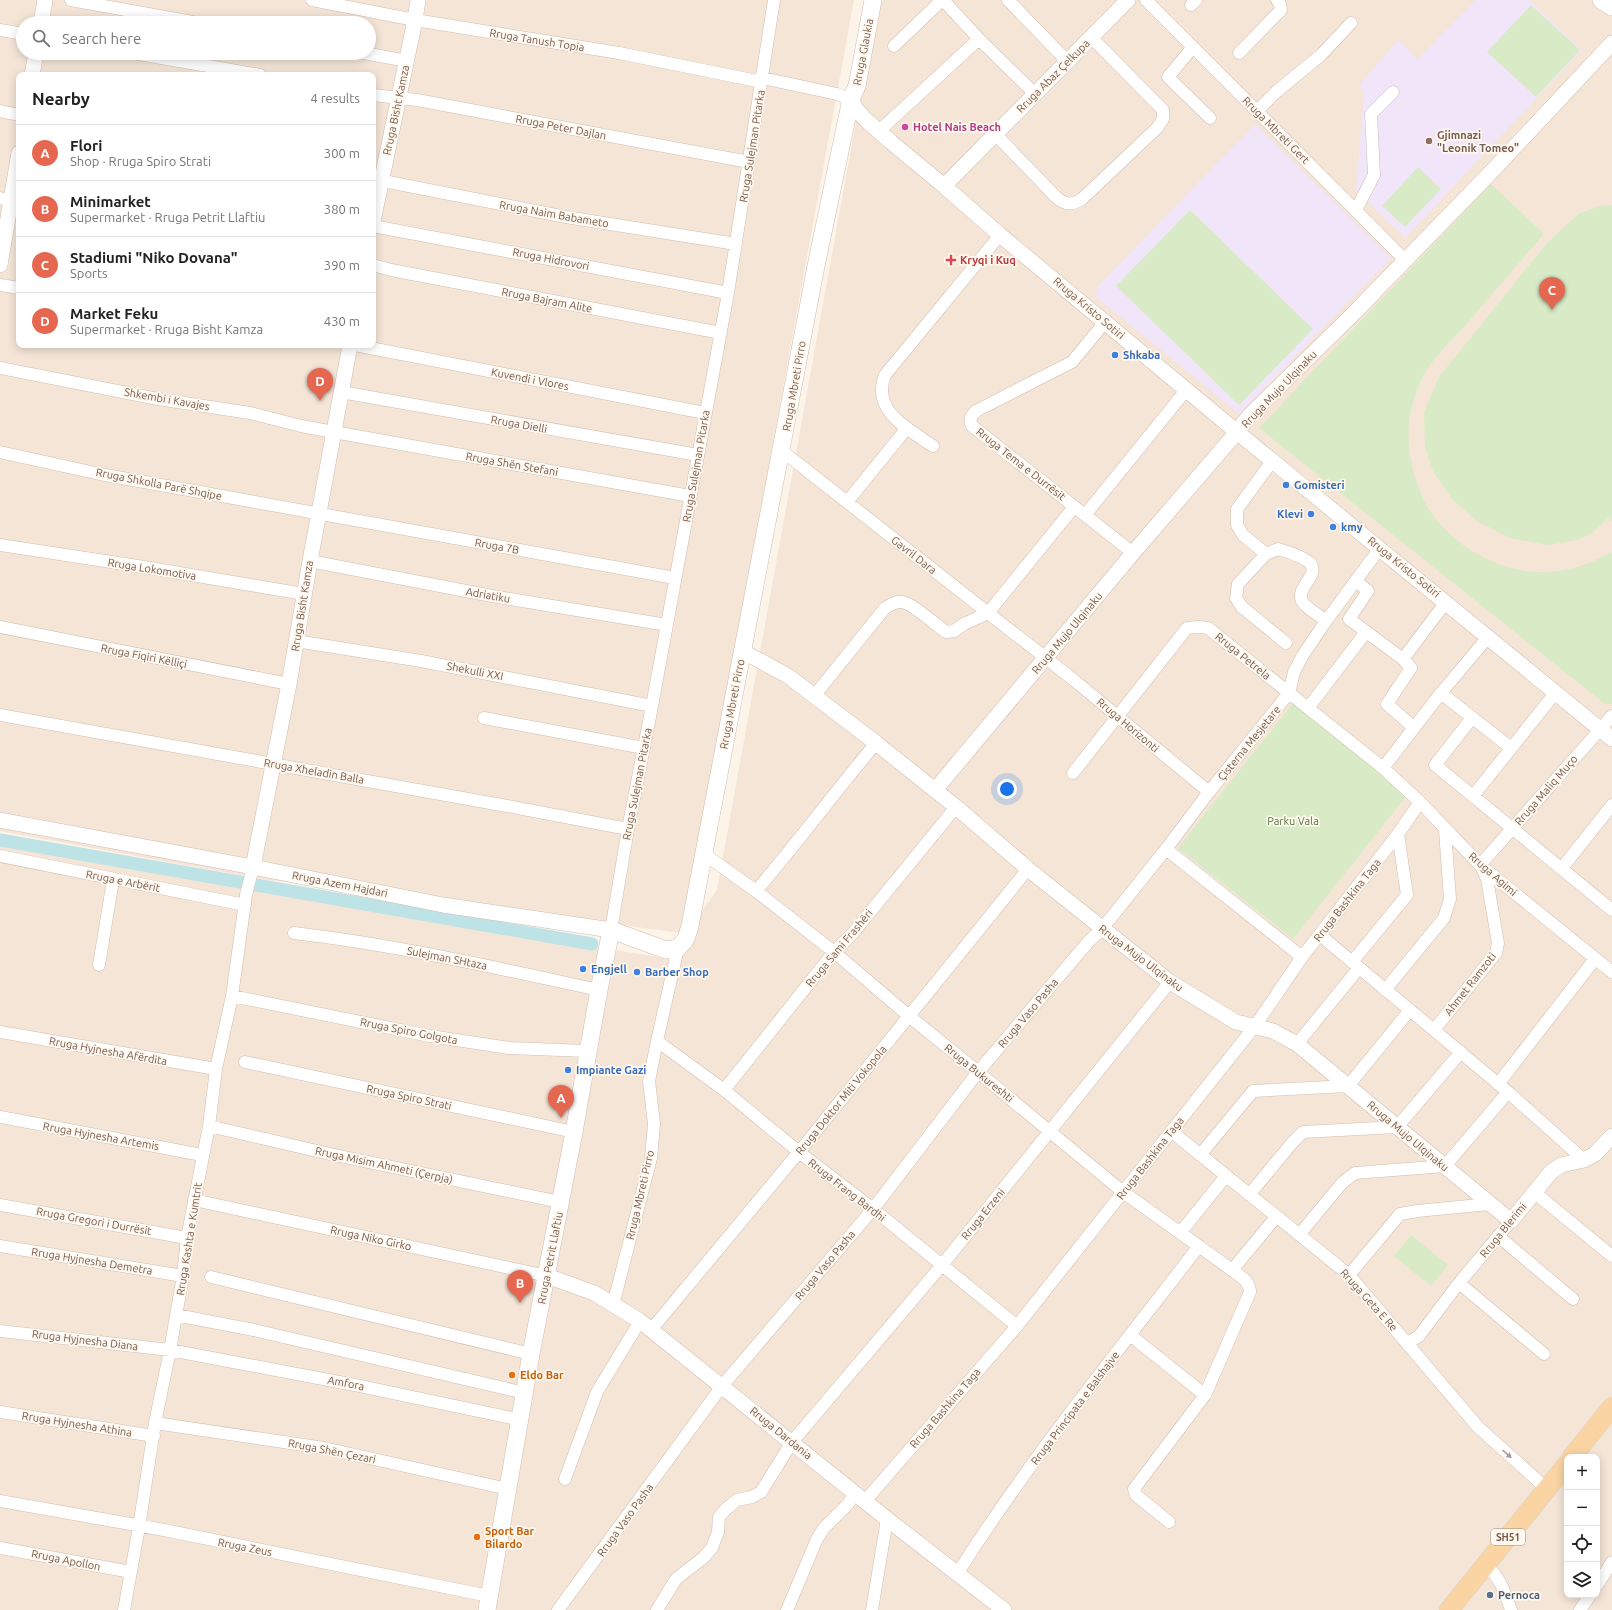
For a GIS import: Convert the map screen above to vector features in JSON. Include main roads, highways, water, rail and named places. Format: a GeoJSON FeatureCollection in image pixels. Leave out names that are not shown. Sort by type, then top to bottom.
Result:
{"type":"FeatureCollection","features":[{"type":"Feature","properties":{"kind":"main road","name":"Rruga Glaukia"},"geometry":{"type":"LineString","coordinates":[[851,99],[847,83],[861,0]]}},
{"type":"Feature","properties":{"kind":"main road","name":"Rruga Glaukia"},"geometry":{"type":"LineString","coordinates":[[851,99],[857,86],[873,0]]}},
{"type":"Feature","properties":{"kind":"main road"},"geometry":{"type":"LineString","coordinates":[[1601,0],[1612,8]]}},
{"type":"Feature","properties":{"kind":"main road","name":"Rruga Mbreti Pirro"},"geometry":{"type":"LineString","coordinates":[[678,948],[686,939],[688,933],[782,451],[816,266],[851,99]]}},
{"type":"Feature","properties":{"kind":"main road","name":"Rruga Azem Hajdari"},"geometry":{"type":"LineString","coordinates":[[612,930],[666,950],[678,948]]}},
{"type":"Feature","properties":{"kind":"main road","name":"Rruga Petrit Llaftiu"},"geometry":{"type":"LineString","coordinates":[[488,1603],[521,1420],[531,1354],[574,1132],[598,990],[612,930]]}},
{"type":"Feature","properties":{"kind":"main road"},"geometry":{"type":"LineString","coordinates":[[1574,1454],[1612,1407]]}},
{"type":"Feature","properties":{"kind":"main road","name":"SH51"},"geometry":{"type":"LineString","coordinates":[[1449,1610],[1564,1468]]}},
{"type":"Feature","properties":{"kind":"waterway"},"geometry":{"type":"LineString","coordinates":[[0,840],[592,944]]}},
{"type":"Feature","properties":{"kind":"place","name":"Hotel Nais Beach"},"geometry":{"type":"Point","coordinates":[905,127]}},
{"type":"Feature","properties":{"kind":"place","name":"Gjimnazi \"Leonik Tomeo\""},"geometry":{"type":"Point","coordinates":[1429,141]}},
{"type":"Feature","properties":{"kind":"place","name":"Kryqi i Kuq"},"geometry":{"type":"Point","coordinates":[951,260]}},
{"type":"Feature","properties":{"kind":"place","name":"Stadiumi \"Niko Dovana\""},"geometry":{"type":"Point","coordinates":[1552,310]}},
{"type":"Feature","properties":{"kind":"place","name":"Shkaba"},"geometry":{"type":"Point","coordinates":[1115,355]}},
{"type":"Feature","properties":{"kind":"place","name":"Market Feku"},"geometry":{"type":"Point","coordinates":[320,401]}},
{"type":"Feature","properties":{"kind":"place","name":"Gomisteri"},"geometry":{"type":"Point","coordinates":[1286,485]}},
{"type":"Feature","properties":{"kind":"place","name":"Klevi"},"geometry":{"type":"Point","coordinates":[1311,514]}},
{"type":"Feature","properties":{"kind":"place","name":"kmy"},"geometry":{"type":"Point","coordinates":[1333,527]}},
{"type":"Feature","properties":{"kind":"place","name":"Engjell"},"geometry":{"type":"Point","coordinates":[583,969]}},
{"type":"Feature","properties":{"kind":"place","name":"Barber Shop"},"geometry":{"type":"Point","coordinates":[637,972]}},
{"type":"Feature","properties":{"kind":"place","name":"Impiante Gazi"},"geometry":{"type":"Point","coordinates":[568,1070]}},
{"type":"Feature","properties":{"kind":"place","name":"Flori"},"geometry":{"type":"Point","coordinates":[561,1118]}},
{"type":"Feature","properties":{"kind":"place","name":"Minimarket"},"geometry":{"type":"Point","coordinates":[520,1303]}},
{"type":"Feature","properties":{"kind":"place","name":"Eldo Bar"},"geometry":{"type":"Point","coordinates":[512,1375]}},
{"type":"Feature","properties":{"kind":"place","name":"Sport Bar Bilardo"},"geometry":{"type":"Point","coordinates":[477,1537]}},
{"type":"Feature","properties":{"kind":"place","name":"Pernoca"},"geometry":{"type":"Point","coordinates":[1490,1595]}},
{"type":"Feature","properties":{"kind":"park label","name":"Parku Vala"},"geometry":{"type":"Point","coordinates":[1293,821]}}]}
